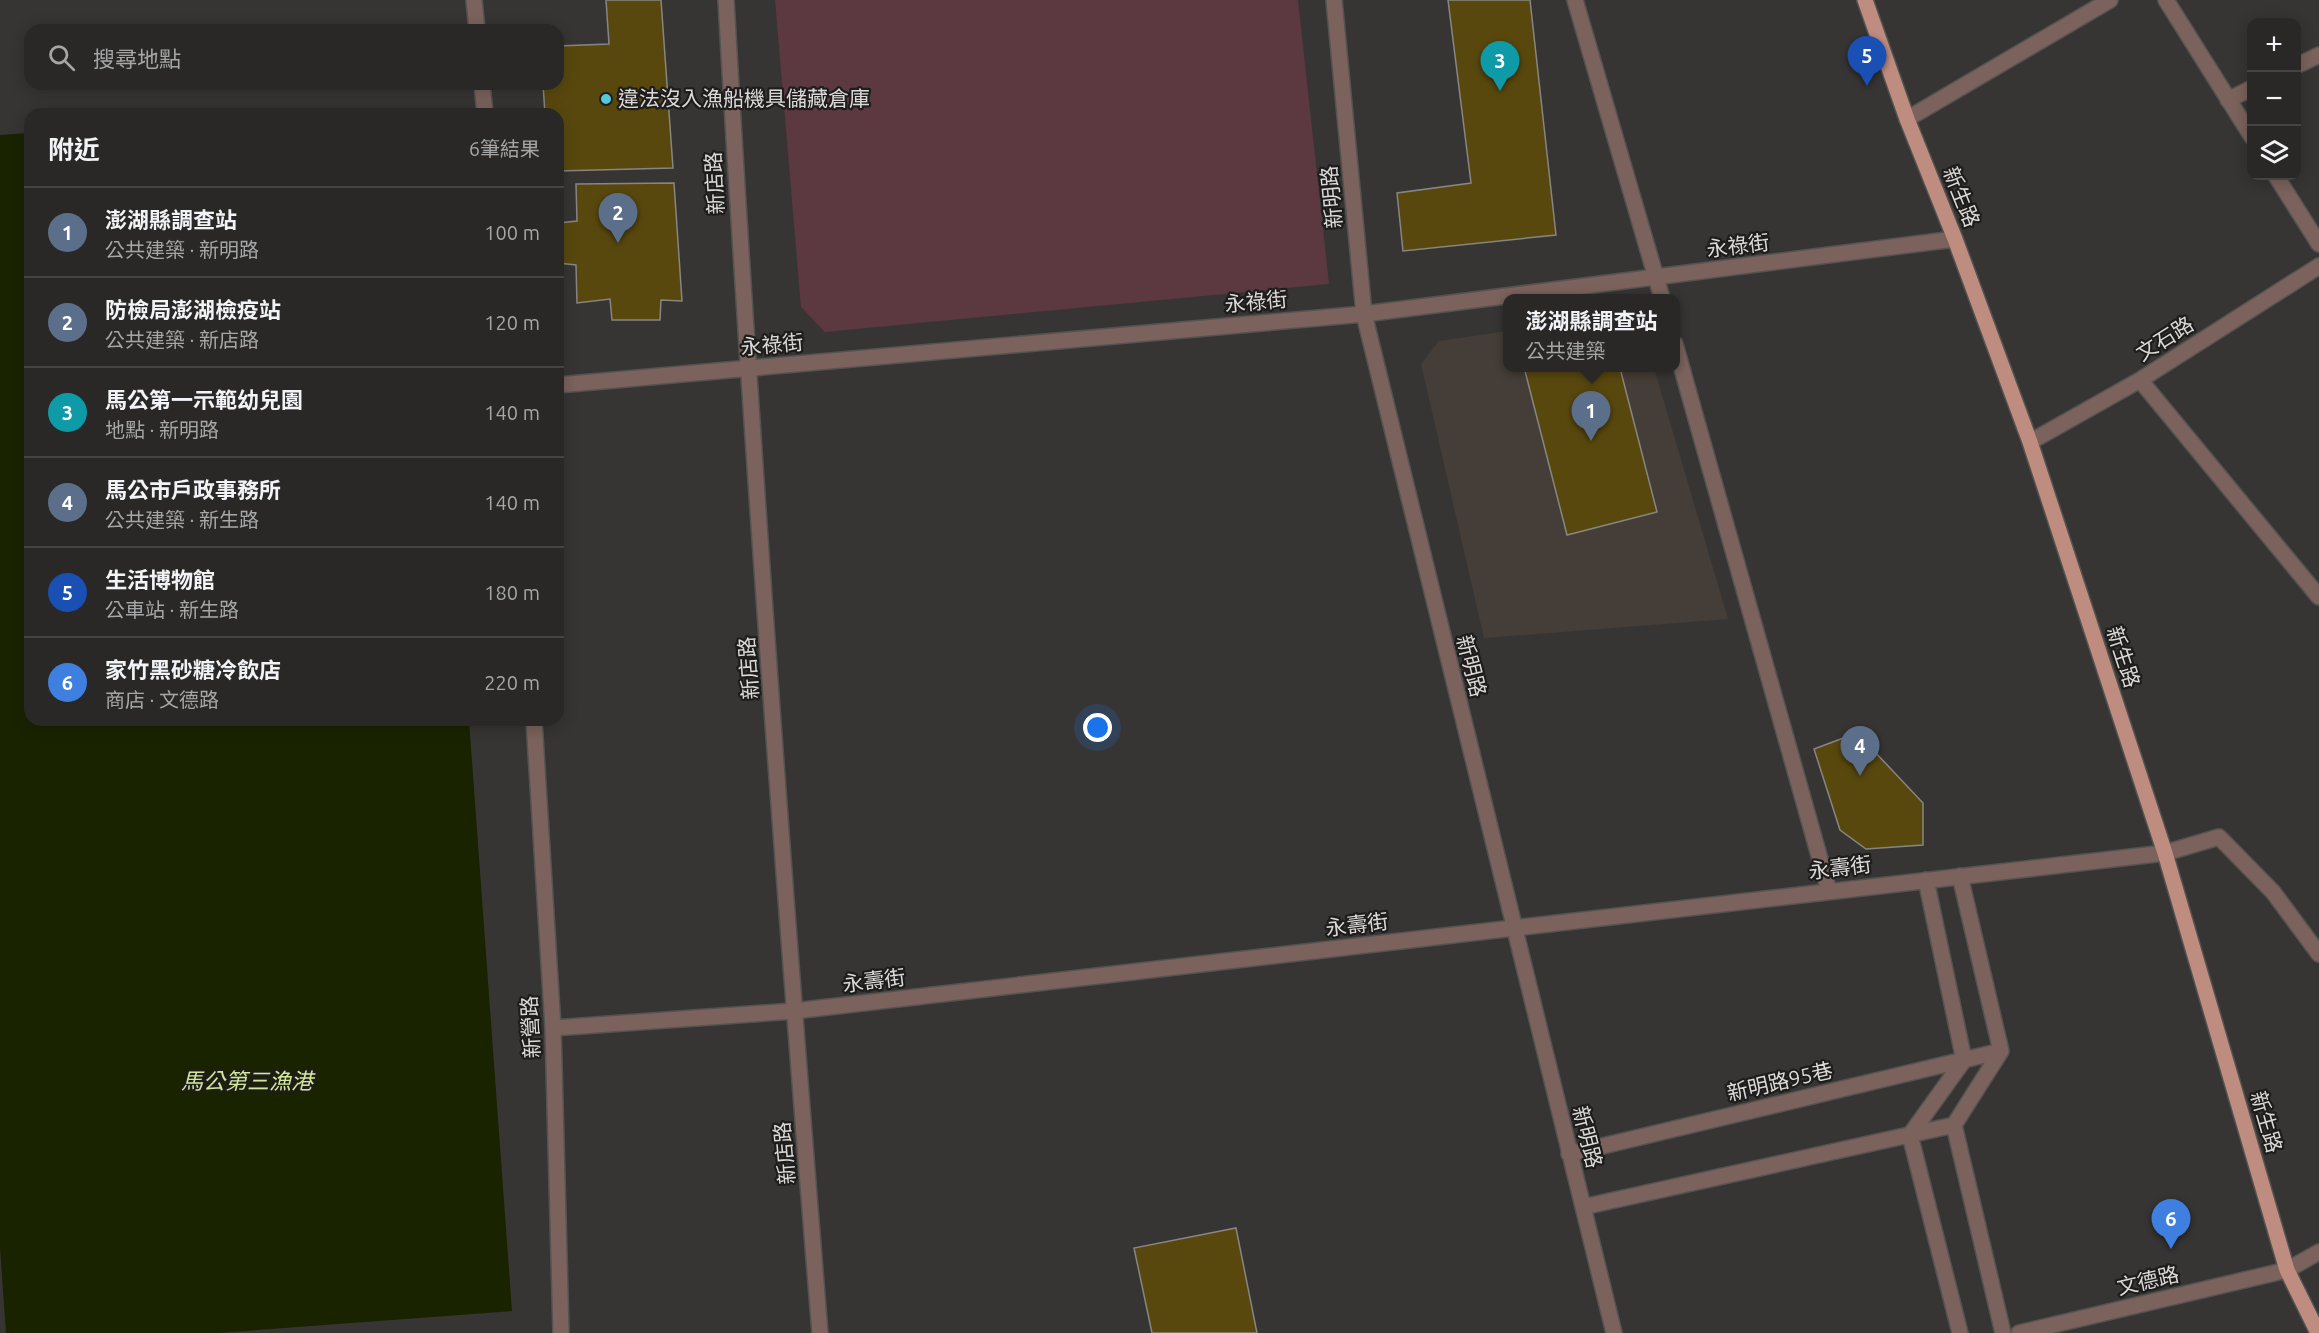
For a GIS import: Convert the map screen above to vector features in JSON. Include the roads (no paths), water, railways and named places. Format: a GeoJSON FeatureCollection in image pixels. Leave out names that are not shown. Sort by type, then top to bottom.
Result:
{"type":"FeatureCollection","features":[{"type":"Feature","properties":{"kind":"main road","name":"新生路"},"geometry":{"type":"LineString","coordinates":[[1865,0],[1907,119],[1955,239],[2030,442],[2165,853],[2287,1270],[2318,1333]]}},
{"type":"Feature","properties":{"kind":"street"},"geometry":{"type":"LineString","coordinates":[[474,0],[476,24]]}},
{"type":"Feature","properties":{"kind":"street","name":"新店路"},"geometry":{"type":"LineString","coordinates":[[726,0],[742,288],[794,1011],[820,1333]]}},
{"type":"Feature","properties":{"kind":"street","name":"新明路"},"geometry":{"type":"LineString","coordinates":[[1334,0],[1364,314],[1614,1333]]}},
{"type":"Feature","properties":{"kind":"street"},"geometry":{"type":"LineString","coordinates":[[1575,0],[1661,294]]}},
{"type":"Feature","properties":{"kind":"street"},"geometry":{"type":"LineString","coordinates":[[1907,119],[2110,0]]}},
{"type":"Feature","properties":{"kind":"street"},"geometry":{"type":"LineString","coordinates":[[2166,0],[2247,129]]}},
{"type":"Feature","properties":{"kind":"street"},"geometry":{"type":"LineString","coordinates":[[2301,64],[2319,55]]}},
{"type":"Feature","properties":{"kind":"street"},"geometry":{"type":"LineString","coordinates":[[483,90],[484,108]]}},
{"type":"Feature","properties":{"kind":"street"},"geometry":{"type":"LineString","coordinates":[[2228,100],[2247,90]]}},
{"type":"Feature","properties":{"kind":"street"},"geometry":{"type":"LineString","coordinates":[[2279,180],[2319,244]]}},
{"type":"Feature","properties":{"kind":"street","name":"永祿街"},"geometry":{"type":"LineString","coordinates":[[1522,294],[1955,239]]}},
{"type":"Feature","properties":{"kind":"street","name":"文石路"},"geometry":{"type":"LineString","coordinates":[[2030,442],[2140,380],[2319,266]]}},
{"type":"Feature","properties":{"kind":"street","name":"永祿街"},"geometry":{"type":"LineString","coordinates":[[564,384],[1364,314],[1503,296]]}},
{"type":"Feature","properties":{"kind":"street"},"geometry":{"type":"LineString","coordinates":[[1680,362],[1829,891]]}},
{"type":"Feature","properties":{"kind":"street"},"geometry":{"type":"LineString","coordinates":[[2140,380],[2319,597]]}},
{"type":"Feature","properties":{"kind":"street","name":"新營路"},"geometry":{"type":"LineString","coordinates":[[534,726],[553,1029],[561,1333]]}},
{"type":"Feature","properties":{"kind":"street","name":"永壽街"},"geometry":{"type":"LineString","coordinates":[[553,1029],[794,1011],[2165,853],[2219,837],[2272,892],[2319,954]]}},
{"type":"Feature","properties":{"kind":"street"},"geometry":{"type":"LineString","coordinates":[[1583,1207],[1954,1125],[2001,1051],[1960,876]]}},
{"type":"Feature","properties":{"kind":"street"},"geometry":{"type":"LineString","coordinates":[[1926,880],[1964,1060],[1910,1135],[1960,1333]]}},
{"type":"Feature","properties":{"kind":"street","name":"新明路95巷"},"geometry":{"type":"LineString","coordinates":[[1569,1154],[2001,1051]]}},
{"type":"Feature","properties":{"kind":"street"},"geometry":{"type":"LineString","coordinates":[[1954,1125],[2003,1333]]}},
{"type":"Feature","properties":{"kind":"street","name":"文德路"},"geometry":{"type":"LineString","coordinates":[[2019,1333],[2287,1270],[2319,1252]]}},
{"type":"Feature","properties":{"kind":"water","name":"馬公第三漁港"},"geometry":{"type":"Polygon","coordinates":[[[24,133],[24,726],[469,726],[512,1311],[219,1333],[6,1333],[0,1248],[0,135],[24,133]]]}},
{"type":"Feature","properties":{"kind":"place","name":"生活博物館"},"geometry":{"type":"Point","coordinates":[1867,86]}},
{"type":"Feature","properties":{"kind":"place","name":"馬公第一示範幼兒園"},"geometry":{"type":"Point","coordinates":[1500,91]}},
{"type":"Feature","properties":{"kind":"place","name":"違法沒入漁船機具儲藏倉庫"},"geometry":{"type":"Point","coordinates":[606,99]}},
{"type":"Feature","properties":{"kind":"place","name":"防檢局澎湖檢疫站"},"geometry":{"type":"Point","coordinates":[618,243]}},
{"type":"Feature","properties":{"kind":"place","name":"澎湖縣調查站"},"geometry":{"type":"Point","coordinates":[1591,441]}},
{"type":"Feature","properties":{"kind":"place","name":"馬公市戶政事務所"},"geometry":{"type":"Point","coordinates":[1860,776]}},
{"type":"Feature","properties":{"kind":"place","name":"家竹黑砂糖冷飲店"},"geometry":{"type":"Point","coordinates":[2171,1249]}}]}
